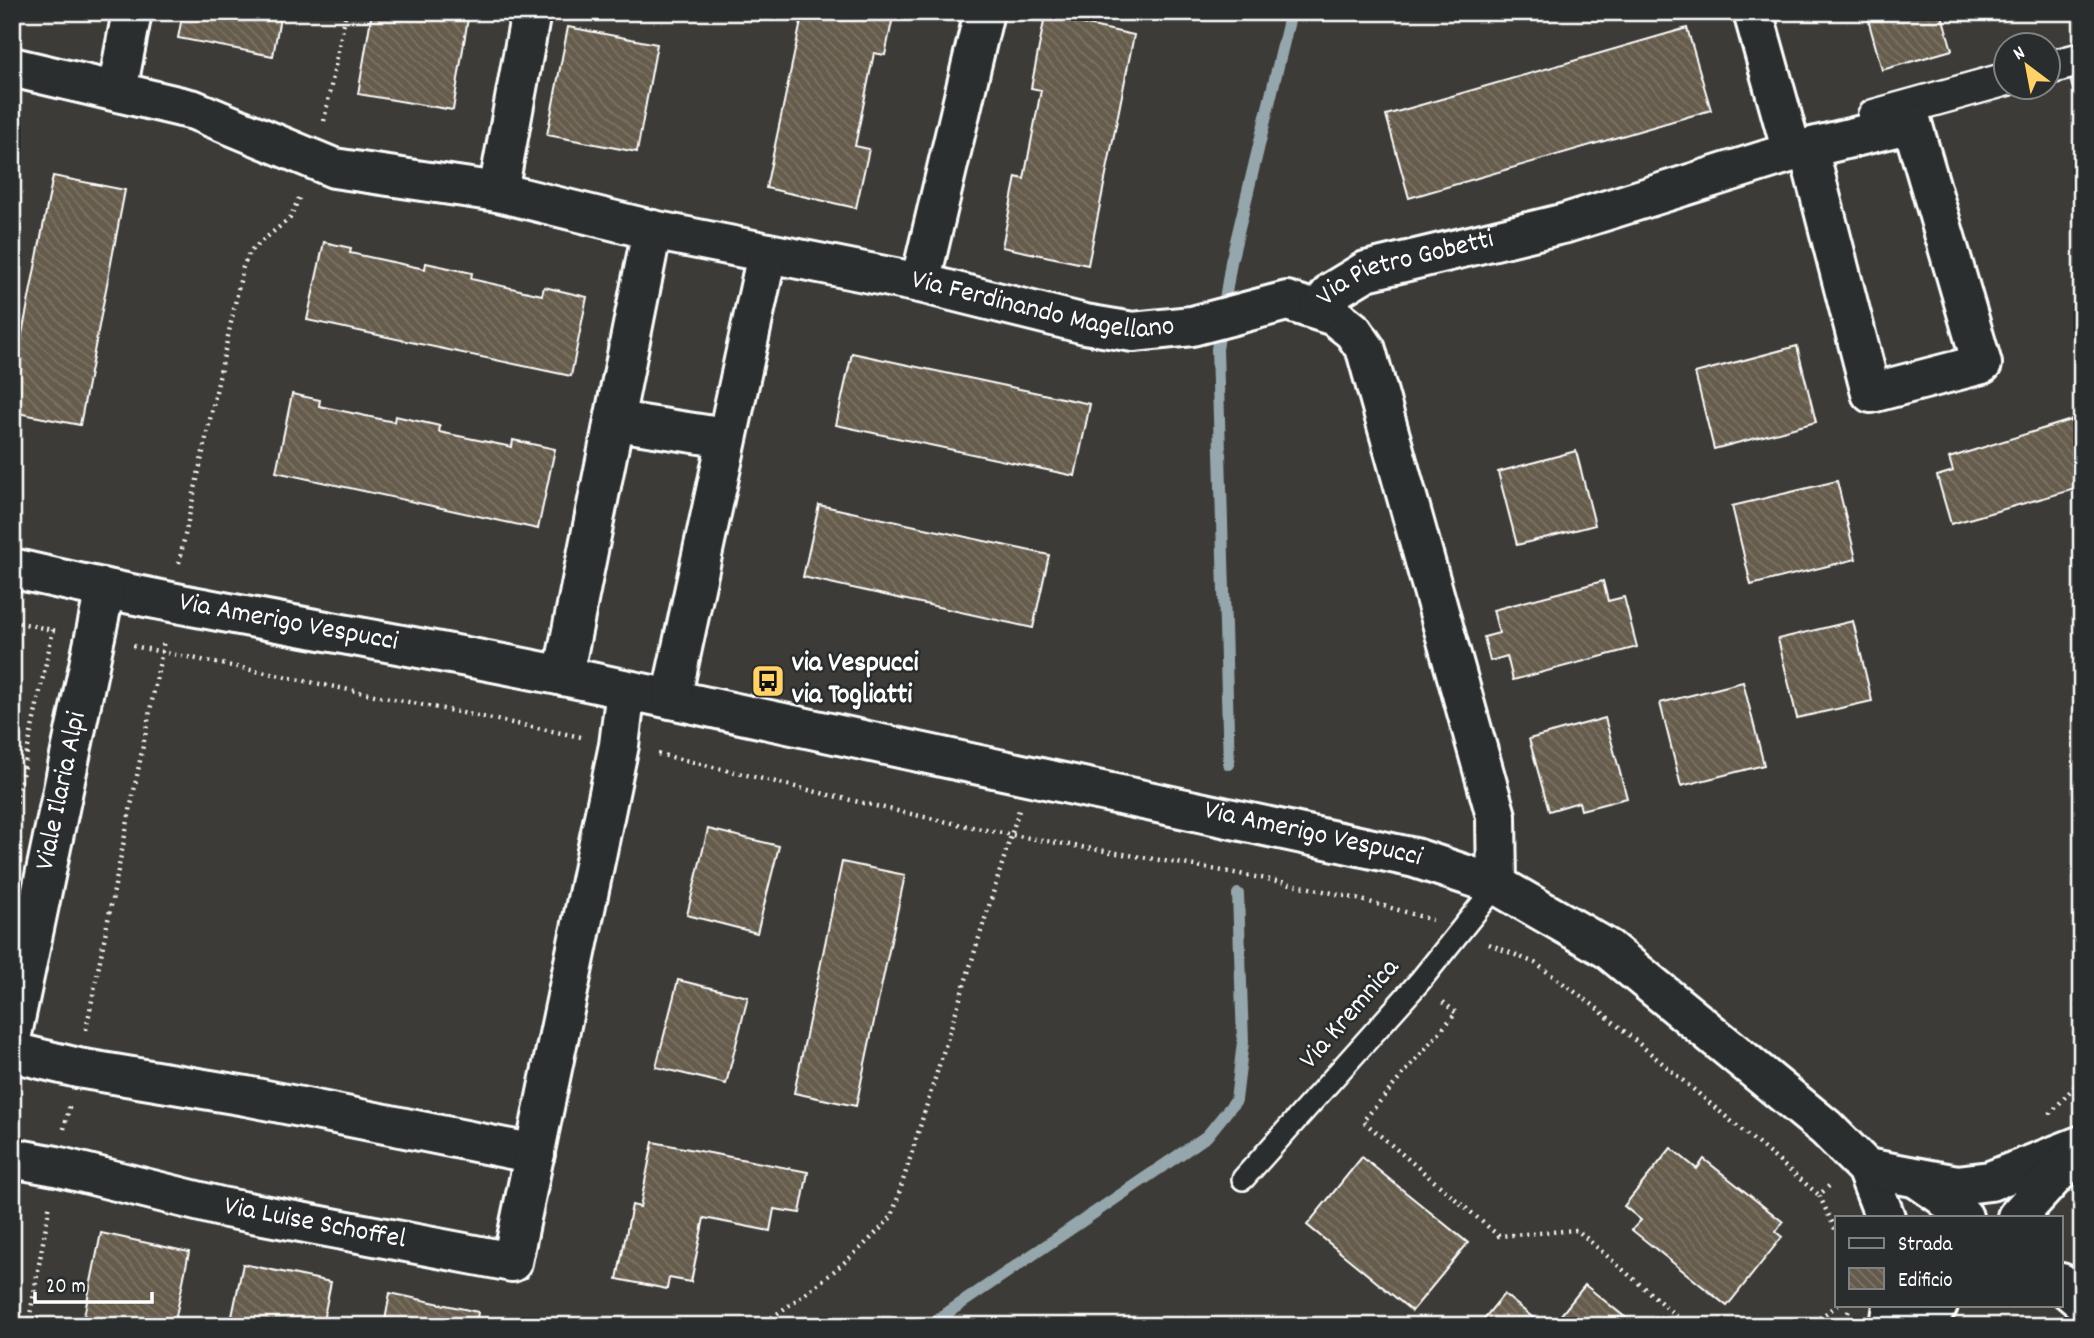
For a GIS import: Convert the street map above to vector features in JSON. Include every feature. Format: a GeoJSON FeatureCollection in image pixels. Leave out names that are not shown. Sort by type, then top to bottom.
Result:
{"type":"FeatureCollection","features":[{"type":"Feature","properties":{"kind":"street"},"geometry":{"type":"LineString","coordinates":[[117,91],[132,12]]}},
{"type":"Feature","properties":{"kind":"street"},"geometry":{"type":"LineString","coordinates":[[498,192],[531,12]]}},
{"type":"Feature","properties":{"kind":"street"},"geometry":{"type":"LineString","coordinates":[[920,283],[984,12]]}},
{"type":"Feature","properties":{"kind":"street"},"geometry":{"type":"LineString","coordinates":[[1753,12],[1871,393],[1982,364],[1912,123],[1796,147]]}},
{"type":"Feature","properties":{"kind":"street"},"geometry":{"type":"LineString","coordinates":[[2062,64],[2082,59]]}},
{"type":"Feature","properties":{"kind":"street","name":"Via Ferdinando Magellano"},"geometry":{"type":"LineString","coordinates":[[12,67],[194,110],[334,168],[498,192],[652,230],[920,283],[1085,324],[1133,332],[1192,326],[1247,309],[1287,301],[1319,309]]}},
{"type":"Feature","properties":{"kind":"street"},"geometry":{"type":"LineString","coordinates":[[1796,147],[1993,84]]}},
{"type":"Feature","properties":{"kind":"street","name":"Via Pietro Gobetti"},"geometry":{"type":"LineString","coordinates":[[1497,885],[1496,816],[1366,350],[1353,331],[1335,316],[1319,309],[1333,290],[1366,271],[1566,223],[1796,147]]}},
{"type":"Feature","properties":{"kind":"street"},"geometry":{"type":"LineString","coordinates":[[563,676],[652,230]]}},
{"type":"Feature","properties":{"kind":"street"},"geometry":{"type":"LineString","coordinates":[[670,699],[767,254]]}},
{"type":"Feature","properties":{"kind":"street"},"geometry":{"type":"LineString","coordinates":[[616,421],[726,438]]}},
{"type":"Feature","properties":{"kind":"street","name":"Via Amerigo Vespucci"},"geometry":{"type":"LineString","coordinates":[[12,568],[105,589],[563,676],[1031,772],[1415,858],[1497,885],[1608,949],[1826,1128],[1866,1168],[1885,1216]]}},
{"type":"Feature","properties":{"kind":"street","name":"Viale Ilaria Alpi"},"geometry":{"type":"LineString","coordinates":[[12,1034],[105,589]]}},
{"type":"Feature","properties":{"kind":"street","name":"Via Luise Schoffel"},"geometry":{"type":"LineString","coordinates":[[12,1158],[56,1166],[221,1207],[512,1262],[619,745],[626,690]]}},
{"type":"Feature","properties":{"kind":"street"},"geometry":{"type":"LineString","coordinates":[[12,1052],[78,1068],[246,1096],[534,1154]]}},
{"type":"Feature","properties":{"kind":"street"},"geometry":{"type":"LineString","coordinates":[[1866,1168],[1957,1185],[1990,1181],[2082,1145]]}},
{"type":"Feature","properties":{"kind":"street"},"geometry":{"type":"LineString","coordinates":[[2018,1216],[2082,1145]]}},
{"type":"Feature","properties":{"kind":"street"},"geometry":{"type":"LineString","coordinates":[[1918,1179],[1944,1198],[1962,1216]]}},
{"type":"Feature","properties":{"kind":"street"},"geometry":{"type":"LineString","coordinates":[[2062,1284],[2082,1301]]}},
{"type":"Feature","properties":{"kind":"street"},"geometry":{"type":"LineString","coordinates":[[1890,1326],[1893,1306]]}},
{"type":"Feature","properties":{"kind":"street"},"geometry":{"type":"LineString","coordinates":[[1919,1326],[1937,1306]]}},
{"type":"Feature","properties":{"kind":"lane","name":"Via Kremnica"},"geometry":{"type":"LineString","coordinates":[[1243,1179],[1420,981],[1497,885]]}},
{"type":"Feature","properties":{"kind":"path"},"geometry":{"type":"LineString","coordinates":[[28,1326],[56,1166],[243,267],[250,251],[290,218],[317,161],[346,12]]}},
{"type":"Feature","properties":{"kind":"path"},"geometry":{"type":"LineString","coordinates":[[12,621],[619,745],[1012,835],[1199,865],[1375,902],[1459,931],[1535,963],[1594,1005],[1819,1195]]}},
{"type":"Feature","properties":{"kind":"path"},"geometry":{"type":"LineString","coordinates":[[12,824],[53,630]]}},
{"type":"Feature","properties":{"kind":"path"},"geometry":{"type":"LineString","coordinates":[[760,1326],[835,1273],[867,1244],[892,1216],[1031,772]]}},
{"type":"Feature","properties":{"kind":"path"},"geometry":{"type":"LineString","coordinates":[[1420,981],[1456,1013],[1363,1121],[1499,1236],[1577,1230],[1688,1326]]}},
{"type":"Feature","properties":{"kind":"path"},"geometry":{"type":"LineString","coordinates":[[1808,1326],[1837,1306]]}},
{"type":"Feature","properties":{"kind":"path"},"geometry":{"type":"LineString","coordinates":[[1843,1326],[1850,1306]]}},
{"type":"Feature","properties":{"kind":"building"},"geometry":{"type":"Polygon","coordinates":[[[183,12],[281,12],[273,56],[178,38],[183,12]]]}},
{"type":"Feature","properties":{"kind":"building"},"geometry":{"type":"Polygon","coordinates":[[[372,12],[469,12],[453,110],[358,94],[372,12]]]}},
{"type":"Feature","properties":{"kind":"building"},"geometry":{"type":"Polygon","coordinates":[[[803,12],[894,12],[885,55],[874,53],[855,146],[869,149],[856,208],[766,188],[803,12]]]}},
{"type":"Feature","properties":{"kind":"building"},"geometry":{"type":"Polygon","coordinates":[[[1866,12],[1941,12],[1952,50],[1882,70],[1866,12]]]}},
{"type":"Feature","properties":{"kind":"building"},"geometry":{"type":"Polygon","coordinates":[[[1045,16],[1134,35],[1088,265],[1002,247],[1016,177],[1024,179],[1041,90],[1031,88],[1045,16]]]}},
{"type":"Feature","properties":{"kind":"building"},"geometry":{"type":"Polygon","coordinates":[[[568,27],[657,44],[637,152],[547,135],[568,27]]]}},
{"type":"Feature","properties":{"kind":"building"},"geometry":{"type":"Polygon","coordinates":[[[1687,28],[1711,110],[1409,198],[1386,115],[1687,28]]]}},
{"type":"Feature","properties":{"kind":"building"},"geometry":{"type":"Polygon","coordinates":[[[2082,72],[2082,122],[2069,75],[2082,72]]]}},
{"type":"Feature","properties":{"kind":"building"},"geometry":{"type":"Polygon","coordinates":[[[53,176],[125,190],[80,425],[12,412],[12,385],[53,176]]]}},
{"type":"Feature","properties":{"kind":"building"},"geometry":{"type":"Polygon","coordinates":[[[324,242],[351,248],[350,253],[425,269],[426,263],[472,273],[471,279],[542,295],[544,287],[587,297],[571,376],[307,320],[324,242]]]}},
{"type":"Feature","properties":{"kind":"building"},"geometry":{"type":"Polygon","coordinates":[[[1797,346],[1816,422],[1714,449],[1695,373],[1797,346]]]}},
{"type":"Feature","properties":{"kind":"building"},"geometry":{"type":"Polygon","coordinates":[[[852,353],[1090,404],[1075,476],[836,425],[852,353]]]}},
{"type":"Feature","properties":{"kind":"building"},"geometry":{"type":"Polygon","coordinates":[[[292,394],[320,400],[319,406],[394,422],[395,416],[440,426],[439,432],[512,447],[513,440],[555,449],[538,529],[276,472],[292,394]]]}},
{"type":"Feature","properties":{"kind":"building"},"geometry":{"type":"Polygon","coordinates":[[[2071,420],[2075,432],[2082,430],[2082,487],[1951,524],[1937,476],[1953,471],[1949,458],[2071,420]]]}},
{"type":"Feature","properties":{"kind":"building"},"geometry":{"type":"Polygon","coordinates":[[[1576,451],[1595,525],[1517,545],[1498,472],[1576,451]]]}},
{"type":"Feature","properties":{"kind":"building"},"geometry":{"type":"Polygon","coordinates":[[[1837,481],[1856,559],[1751,585],[1732,506],[1837,481]]]}},
{"type":"Feature","properties":{"kind":"building"},"geometry":{"type":"Polygon","coordinates":[[[819,505],[1049,555],[1033,628],[803,577],[819,505]]]}},
{"type":"Feature","properties":{"kind":"building"},"geometry":{"type":"Polygon","coordinates":[[[1603,581],[1608,601],[1624,597],[1637,647],[1513,680],[1507,656],[1490,661],[1484,637],[1499,633],[1493,610],[1603,581]]]}},
{"type":"Feature","properties":{"kind":"building"},"geometry":{"type":"Polygon","coordinates":[[[1853,621],[1872,701],[1797,718],[1778,639],[1853,621]]]}},
{"type":"Feature","properties":{"kind":"building"},"geometry":{"type":"Polygon","coordinates":[[[1743,682],[1764,765],[1681,786],[1660,703],[1743,682]]]}},
{"type":"Feature","properties":{"kind":"building"},"geometry":{"type":"Polygon","coordinates":[[[1605,718],[1627,798],[1581,810],[1579,802],[1549,811],[1529,739],[1605,718]]]}},
{"type":"Feature","properties":{"kind":"building"},"geometry":{"type":"Polygon","coordinates":[[[708,829],[779,846],[757,933],[687,915],[708,829]]]}},
{"type":"Feature","properties":{"kind":"building"},"geometry":{"type":"Polygon","coordinates":[[[842,862],[905,875],[856,1106],[794,1093],[842,862]]]}},
{"type":"Feature","properties":{"kind":"building"},"geometry":{"type":"Polygon","coordinates":[[[678,980],[748,997],[726,1084],[656,1067],[678,980]]]}},
{"type":"Feature","properties":{"kind":"building"},"geometry":{"type":"Polygon","coordinates":[[[653,1142],[808,1172],[800,1213],[774,1209],[770,1231],[704,1218],[691,1282],[669,1278],[667,1289],[617,1279],[632,1205],[640,1207],[653,1142]]]}},
{"type":"Feature","properties":{"kind":"building"},"geometry":{"type":"Polygon","coordinates":[[[1671,1148],[1697,1169],[1704,1159],[1783,1222],[1776,1232],[1782,1237],[1727,1306],[1632,1230],[1641,1220],[1624,1206],[1671,1148]]]}},
{"type":"Feature","properties":{"kind":"building"},"geometry":{"type":"Polygon","coordinates":[[[1362,1157],[1468,1243],[1412,1311],[1307,1225],[1362,1157]]]}},
{"type":"Feature","properties":{"kind":"building"},"geometry":{"type":"Polygon","coordinates":[[[101,1233],[189,1252],[174,1326],[82,1326],[101,1233]]]}},
{"type":"Feature","properties":{"kind":"building"},"geometry":{"type":"Polygon","coordinates":[[[243,1264],[331,1282],[322,1326],[230,1326],[243,1264]]]}},
{"type":"Feature","properties":{"kind":"building"},"geometry":{"type":"Polygon","coordinates":[[[1585,1285],[1636,1326],[1552,1326],[1585,1285]]]}},
{"type":"Feature","properties":{"kind":"building"},"geometry":{"type":"Polygon","coordinates":[[[390,1293],[478,1312],[476,1326],[384,1326],[390,1293]]]}},
{"type":"Feature","properties":{"kind":"building"},"geometry":{"type":"Polygon","coordinates":[[[1504,1294],[1543,1326],[1478,1326],[1504,1294]]]}},
{"type":"Feature","properties":{"kind":"waterway"},"geometry":{"type":"LineString","coordinates":[[1229,764],[1217,349],[1231,262],[1291,12]]}},
{"type":"Feature","properties":{"kind":"waterway"},"geometry":{"type":"LineString","coordinates":[[928,1326],[1207,1136],[1236,1100],[1243,1042],[1238,894]]}},
{"type":"Feature","properties":{"kind":"place","name":"via Vespucci via Togliatti"},"geometry":{"type":"Point","coordinates":[768,681]}}]}
